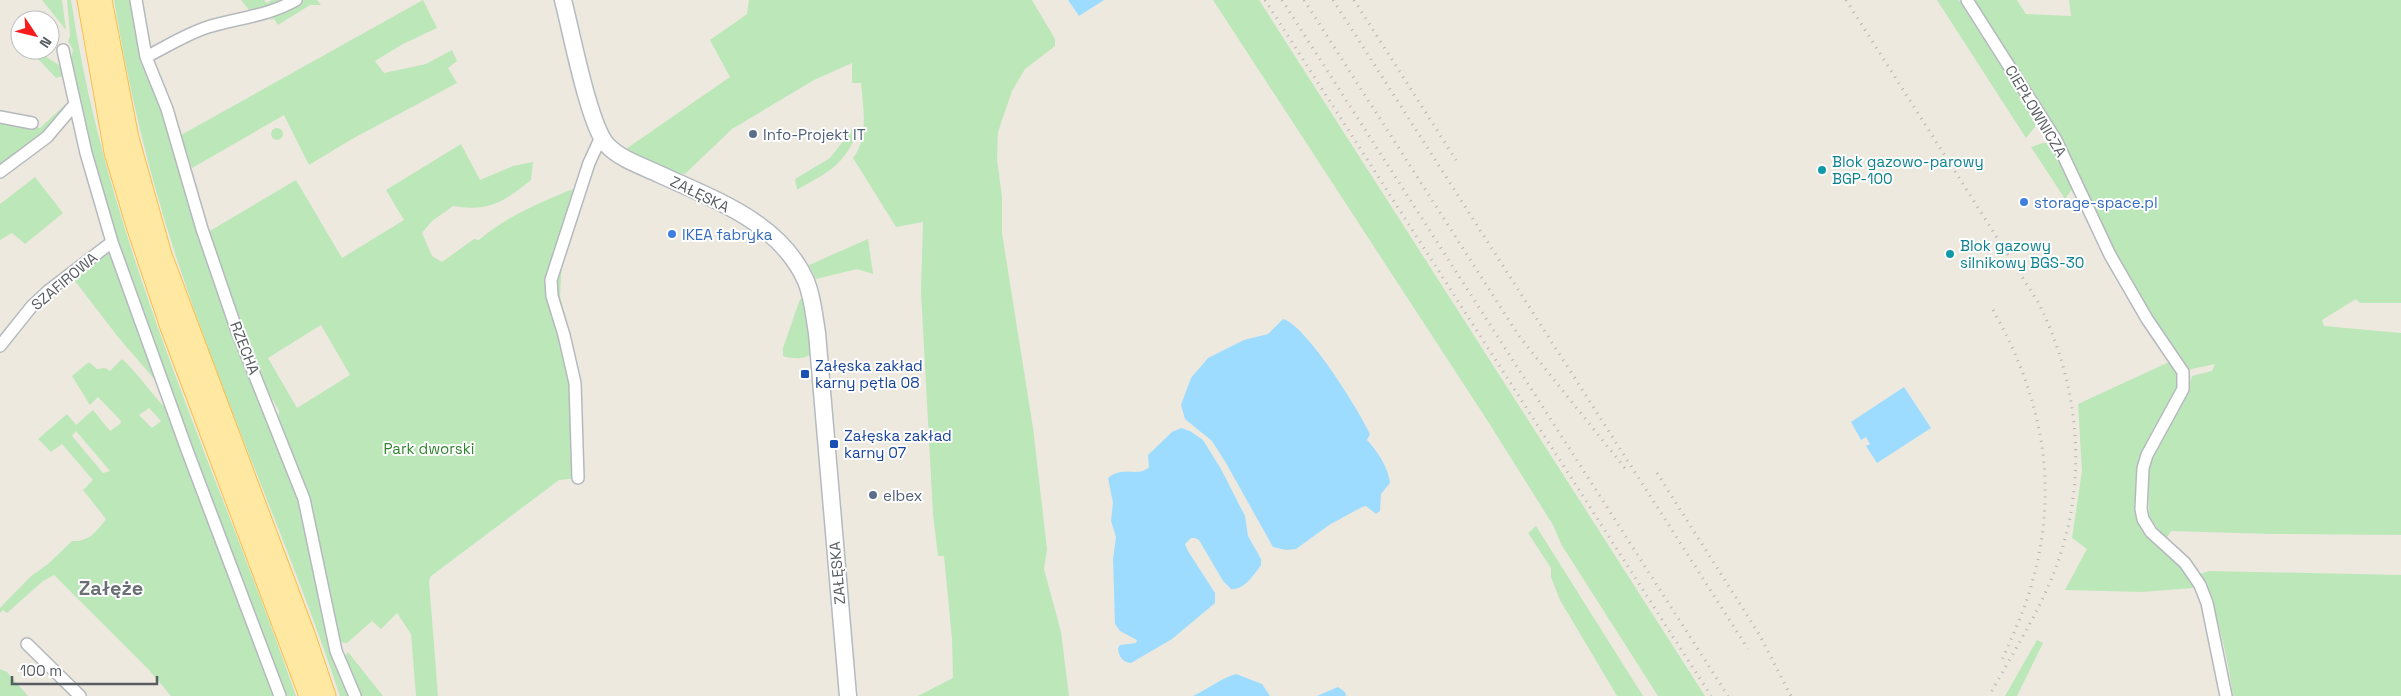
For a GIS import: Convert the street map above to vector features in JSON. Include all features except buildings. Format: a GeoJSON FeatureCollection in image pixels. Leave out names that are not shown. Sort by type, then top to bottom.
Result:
{"type":"FeatureCollection","features":[{"type":"Feature","properties":{"kind":"main road"},"geometry":{"type":"LineString","coordinates":[[87,0],[114,152],[138,234],[167,318],[309,696]]}},
{"type":"Feature","properties":{"kind":"main road"},"geometry":{"type":"LineString","coordinates":[[102,0],[128,138],[162,255],[305,634],[326,696]]}},
{"type":"Feature","properties":{"kind":"street","name":"RZECHA"},"geometry":{"type":"LineString","coordinates":[[136,0],[146,57],[167,108],[202,229],[237,331],[304,499],[336,651],[355,696]]}},
{"type":"Feature","properties":{"kind":"street"},"geometry":{"type":"LineString","coordinates":[[146,57],[192,33],[210,26],[259,16],[296,0]]}},
{"type":"Feature","properties":{"kind":"street","name":"ZAŁĘSKA"},"geometry":{"type":"LineString","coordinates":[[563,0],[595,123],[601,137],[614,152],[622,157],[722,203],[763,228],[789,253],[806,283],[813,304],[818,342],[848,696]]}},
{"type":"Feature","properties":{"kind":"street","name":"CIEPŁOWNICZA"},"geometry":{"type":"LineString","coordinates":[[1967,0],[2056,140],[2110,255],[2148,319],[2183,372],[2185,383],[2180,397],[2147,455],[2143,468],[2141,509],[2143,519],[2151,532],[2185,563],[2200,585],[2206,603],[2226,696]]}},
{"type":"Feature","properties":{"kind":"street"},"geometry":{"type":"LineString","coordinates":[[63,50],[75,104],[112,242],[187,450],[280,696]]}},
{"type":"Feature","properties":{"kind":"street"},"geometry":{"type":"LineString","coordinates":[[0,172],[47,137],[75,104]]}},
{"type":"Feature","properties":{"kind":"street"},"geometry":{"type":"LineString","coordinates":[[0,117],[32,123]]}},
{"type":"Feature","properties":{"kind":"street"},"geometry":{"type":"LineString","coordinates":[[578,478],[575,383],[564,335],[552,296],[551,280],[589,163],[601,137]]}},
{"type":"Feature","properties":{"kind":"street","name":"SZAFIROWA"},"geometry":{"type":"LineString","coordinates":[[0,346],[32,306],[48,291],[112,242]]}},
{"type":"Feature","properties":{"kind":"street"},"geometry":{"type":"LineString","coordinates":[[27,644],[80,696]]}},
{"type":"Feature","properties":{"kind":"green space"},"geometry":{"type":"Polygon","coordinates":[[[42,0],[62,0],[66,30],[60,22],[60,10],[50,10],[42,0]]]}},
{"type":"Feature","properties":{"kind":"green space"},"geometry":{"type":"Polygon","coordinates":[[[67,0],[71,0],[88,90],[110,179],[137,266],[167,353],[296,696],[286,696],[270,657],[136,299],[99,185],[70,64],[73,50],[68,41],[70,35],[67,0]]]}},
{"type":"Feature","properties":{"kind":"green space"},"geometry":{"type":"Polygon","coordinates":[[[114,0],[130,0],[140,61],[168,127],[198,235],[301,507],[327,636],[348,696],[340,696],[303,593],[223,389],[186,286],[163,215],[135,109],[114,0]]]}},
{"type":"Feature","properties":{"kind":"green space"},"geometry":{"type":"Polygon","coordinates":[[[241,0],[264,0],[267,3],[272,0],[287,0],[272,8],[249,10],[241,0]]]}},
{"type":"Feature","properties":{"kind":"green space"},"geometry":{"type":"Polygon","coordinates":[[[304,0],[317,0],[321,5],[310,5],[278,25],[274,19],[269,20],[304,0]]]}},
{"type":"Feature","properties":{"kind":"green space"},"geometry":{"type":"Polygon","coordinates":[[[423,0],[437,28],[403,44],[375,61],[384,73],[426,64],[452,50],[457,61],[448,68],[457,83],[352,139],[309,165],[284,115],[192,168],[181,135],[423,0]]]}},
{"type":"Feature","properties":{"kind":"green space"},"geometry":{"type":"Polygon","coordinates":[[[749,0],[1032,0],[1055,39],[1055,46],[1025,69],[1012,91],[998,132],[997,159],[1002,197],[1002,233],[1033,428],[1047,549],[1044,569],[1061,632],[1069,696],[918,696],[953,678],[952,639],[944,556],[938,556],[933,514],[921,292],[923,222],[896,227],[853,158],[861,141],[864,112],[861,83],[852,83],[852,63],[814,80],[732,129],[685,174],[674,172],[623,151],[730,77],[710,40],[747,14],[749,0]]]}},
{"type":"Feature","properties":{"kind":"green space"},"geometry":{"type":"Polygon","coordinates":[[[1213,0],[1259,0],[1705,696],[1658,696],[1561,544],[1553,525],[1489,423],[1213,0]]]}},
{"type":"Feature","properties":{"kind":"green space"},"geometry":{"type":"Polygon","coordinates":[[[1937,0],[1959,0],[2035,119],[2035,127],[2026,138],[1937,0]]]}},
{"type":"Feature","properties":{"kind":"green space"},"geometry":{"type":"Polygon","coordinates":[[[1973,0],[2017,0],[2026,14],[2071,16],[2069,0],[2401,0],[2401,303],[2360,303],[2356,299],[2322,320],[2324,326],[2401,333],[2401,535],[2171,531],[2166,539],[2149,517],[2148,464],[2185,398],[2192,376],[2212,371],[2215,364],[2187,370],[2126,275],[2076,173],[2062,138],[1973,0]]]}},
{"type":"Feature","properties":{"kind":"green space"},"geometry":{"type":"Polygon","coordinates":[[[39,60],[51,60],[59,65],[63,76],[56,78],[39,60]]]}},
{"type":"Feature","properties":{"kind":"green space"},"geometry":{"type":"Polygon","coordinates":[[[69,101],[70,107],[46,133],[0,167],[0,121],[40,128],[69,101]]]}},
{"type":"Feature","properties":{"kind":"green space"},"geometry":{"type":"Polygon","coordinates":[[[279,128],[282,129],[282,139],[275,140],[272,139],[271,132],[272,129],[279,128]]]}},
{"type":"Feature","properties":{"kind":"green space"},"geometry":{"type":"Polygon","coordinates":[[[853,128],[858,131],[847,153],[841,160],[834,167],[797,190],[795,179],[830,158],[853,128]]]}},
{"type":"Feature","properties":{"kind":"green space"},"geometry":{"type":"Polygon","coordinates":[[[2050,143],[2073,188],[2065,199],[2031,147],[2050,143]]]}},
{"type":"Feature","properties":{"kind":"green space","name":"Park dworski"},"geometry":{"type":"Polygon","coordinates":[[[461,144],[480,180],[513,166],[533,162],[531,180],[504,199],[476,208],[453,206],[432,221],[422,233],[432,256],[442,262],[474,239],[479,240],[512,217],[573,189],[557,246],[552,255],[562,259],[560,296],[577,364],[581,478],[559,480],[431,576],[429,581],[438,696],[416,696],[411,634],[397,613],[381,629],[372,621],[347,643],[341,642],[338,638],[310,500],[278,421],[279,411],[264,385],[208,232],[296,180],[342,258],[404,220],[386,190],[461,144]],[[321,325],[268,358],[297,408],[350,375],[321,325]]]}},
{"type":"Feature","properties":{"kind":"green space"},"geometry":{"type":"Polygon","coordinates":[[[35,177],[63,213],[25,244],[12,233],[0,240],[0,204],[35,177]]]}},
{"type":"Feature","properties":{"kind":"green space"},"geometry":{"type":"Polygon","coordinates":[[[868,239],[873,274],[857,269],[816,279],[809,265],[868,239]]]}},
{"type":"Feature","properties":{"kind":"green space"},"geometry":{"type":"Polygon","coordinates":[[[109,252],[114,260],[156,381],[118,337],[72,277],[109,252]]]}},
{"type":"Feature","properties":{"kind":"green space"},"geometry":{"type":"Polygon","coordinates":[[[800,299],[805,299],[812,353],[802,358],[790,358],[783,356],[783,348],[800,299]]]}},
{"type":"Feature","properties":{"kind":"green space"},"geometry":{"type":"Polygon","coordinates":[[[122,359],[166,408],[276,696],[171,696],[149,670],[54,575],[43,581],[7,613],[3,610],[0,613],[0,608],[31,576],[48,564],[72,541],[83,540],[92,535],[106,519],[83,490],[93,480],[62,444],[51,452],[38,439],[67,414],[76,425],[93,410],[110,431],[120,424],[121,421],[98,397],[90,405],[72,376],[89,362],[97,369],[105,368],[110,371],[122,359]],[[149,408],[139,415],[152,428],[161,421],[149,408]],[[76,431],[72,436],[103,473],[110,471],[76,431]]]}},
{"type":"Feature","properties":{"kind":"green space"},"geometry":{"type":"Polygon","coordinates":[[[2169,362],[2181,381],[2142,452],[2137,470],[2135,507],[2185,571],[2193,588],[2142,592],[2065,590],[2087,549],[2072,538],[2082,471],[2078,404],[2169,362]]]}},
{"type":"Feature","properties":{"kind":"green space"},"geometry":{"type":"Polygon","coordinates":[[[1536,526],[1643,696],[1617,696],[1560,600],[1551,577],[1551,568],[1528,533],[1536,526]]]}},
{"type":"Feature","properties":{"kind":"green space"},"geometry":{"type":"Polygon","coordinates":[[[2209,571],[2401,575],[2401,696],[2233,696],[2221,634],[2200,574],[2209,571]]]}},
{"type":"Feature","properties":{"kind":"green space"},"geometry":{"type":"Polygon","coordinates":[[[2037,640],[2043,643],[2017,696],[2005,696],[2037,640]]]}},
{"type":"Feature","properties":{"kind":"green space"},"geometry":{"type":"Polygon","coordinates":[[[348,652],[383,696],[360,696],[345,662],[348,652]]]}},
{"type":"Feature","properties":{"kind":"green space"},"geometry":{"type":"Polygon","coordinates":[[[0,669],[7,672],[28,696],[0,696],[0,669]]]}},
{"type":"Feature","properties":{"kind":"water"},"geometry":{"type":"Polygon","coordinates":[[[1068,0],[1104,0],[1079,16],[1068,0]]]}},
{"type":"Feature","properties":{"kind":"water"},"geometry":{"type":"Polygon","coordinates":[[[1283,319],[1305,336],[1344,389],[1370,434],[1367,440],[1382,460],[1390,483],[1381,494],[1380,511],[1376,514],[1366,506],[1362,507],[1329,525],[1296,549],[1286,550],[1273,547],[1212,441],[1185,419],[1181,405],[1191,378],[1208,358],[1244,340],[1268,334],[1283,319]]]}},
{"type":"Feature","properties":{"kind":"water"},"geometry":{"type":"Polygon","coordinates":[[[1904,387],[1931,428],[1877,463],[1866,446],[1870,444],[1866,437],[1861,440],[1851,422],[1904,387]]]}},
{"type":"Feature","properties":{"kind":"water"},"geometry":{"type":"Polygon","coordinates":[[[1181,428],[1190,431],[1203,440],[1221,469],[1245,516],[1248,536],[1261,559],[1261,565],[1244,584],[1236,589],[1231,589],[1223,581],[1199,540],[1191,538],[1185,544],[1215,593],[1215,603],[1172,639],[1131,663],[1125,662],[1119,654],[1118,648],[1120,645],[1136,643],[1137,640],[1120,631],[1115,624],[1113,559],[1116,537],[1111,521],[1113,503],[1108,478],[1119,472],[1140,472],[1145,470],[1149,467],[1148,455],[1172,432],[1181,428]]]}},
{"type":"Feature","properties":{"kind":"water"},"geometry":{"type":"Polygon","coordinates":[[[1236,674],[1262,684],[1270,696],[1193,696],[1225,679],[1236,674]]]}},
{"type":"Feature","properties":{"kind":"water"},"geometry":{"type":"Polygon","coordinates":[[[1338,687],[1345,692],[1346,696],[1317,696],[1338,687]]]}},
{"type":"Feature","properties":{"kind":"railway"},"geometry":{"type":"LineString","coordinates":[[1265,0],[1711,696]]}},
{"type":"Feature","properties":{"kind":"railway"},"geometry":{"type":"LineString","coordinates":[[1282,0],[1728,696]]}},
{"type":"Feature","properties":{"kind":"railway"},"geometry":{"type":"LineString","coordinates":[[1304,0],[1519,336],[1628,472]]}},
{"type":"Feature","properties":{"kind":"railway"},"geometry":{"type":"LineString","coordinates":[[1333,0],[1748,649]]}},
{"type":"Feature","properties":{"kind":"railway"},"geometry":{"type":"LineString","coordinates":[[1354,0],[1456,160]]}},
{"type":"Feature","properties":{"kind":"railway"},"geometry":{"type":"LineString","coordinates":[[1846,0],[2038,302],[2064,368],[2071,402],[2075,437],[2075,472],[2072,507],[2064,541],[2053,575],[2039,606],[1989,696]]}},
{"type":"Feature","properties":{"kind":"railway"},"geometry":{"type":"LineString","coordinates":[[1993,310],[2024,376],[2041,442],[2045,476],[2045,511],[2032,583],[2002,660]]}},
{"type":"Feature","properties":{"kind":"railway"},"geometry":{"type":"LineString","coordinates":[[1657,473],[1759,634],[1791,696]]}},
{"type":"Feature","properties":{"kind":"place","name":"Info-Projekt IT"},"geometry":{"type":"Point","coordinates":[753,134]}},
{"type":"Feature","properties":{"kind":"place","name":"Blok gazowo-parowy BGP-100"},"geometry":{"type":"Point","coordinates":[1822,170]}},
{"type":"Feature","properties":{"kind":"place","name":"storage-space.pl"},"geometry":{"type":"Point","coordinates":[2024,202]}},
{"type":"Feature","properties":{"kind":"place","name":"IKEA fabryka"},"geometry":{"type":"Point","coordinates":[672,234]}},
{"type":"Feature","properties":{"kind":"place","name":"Blok gazowy silnikowy BGS-30"},"geometry":{"type":"Point","coordinates":[1950,254]}},
{"type":"Feature","properties":{"kind":"place","name":"Załęska zakład karny pętla 08"},"geometry":{"type":"Point","coordinates":[805,374]}},
{"type":"Feature","properties":{"kind":"place","name":"Załęska zakład karny 07"},"geometry":{"type":"Point","coordinates":[834,444]}},
{"type":"Feature","properties":{"kind":"place","name":"elbex"},"geometry":{"type":"Point","coordinates":[873,495]}},
{"type":"Feature","properties":{"kind":"district","name":"Załęże"},"geometry":{"type":"Point","coordinates":[111,588]}}]}
